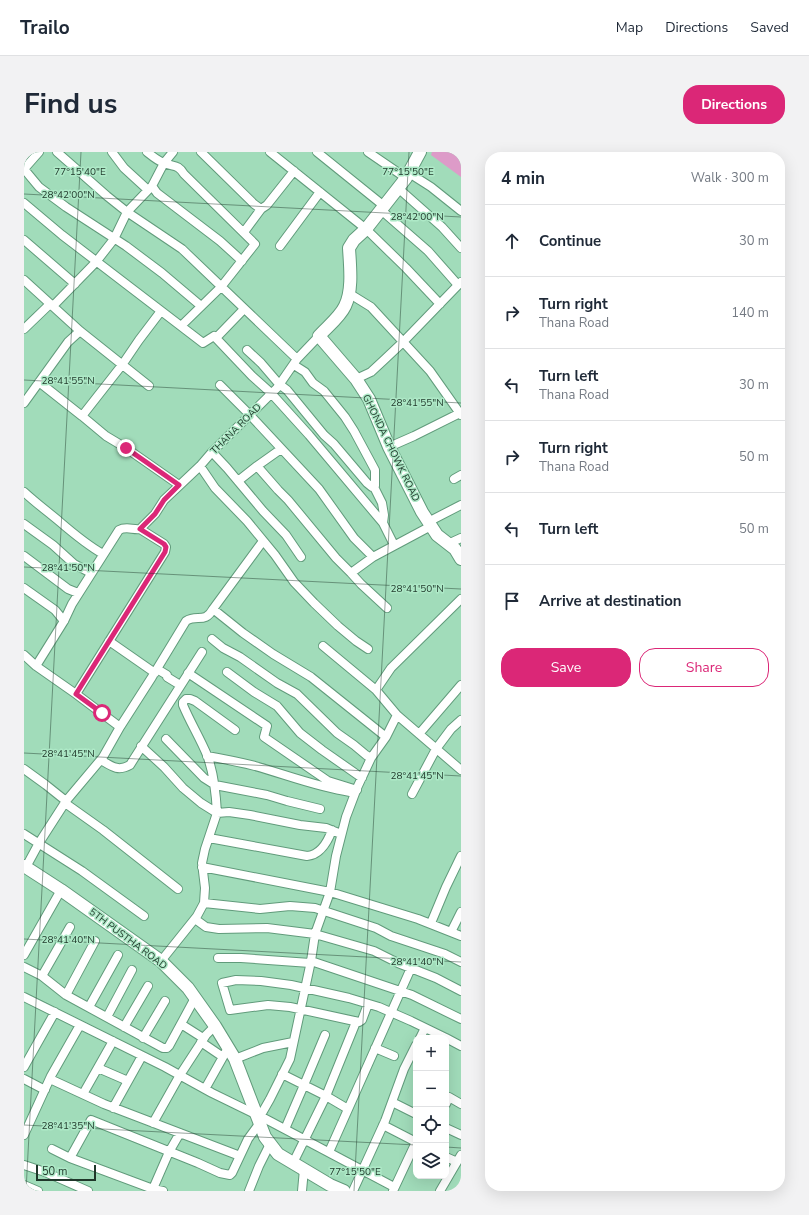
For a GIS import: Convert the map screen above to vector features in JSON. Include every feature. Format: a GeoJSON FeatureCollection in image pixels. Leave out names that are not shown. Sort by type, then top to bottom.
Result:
{"type":"FeatureCollection","features":[{"type":"Feature","properties":{"kind":"street"},"geometry":{"type":"LineString","coordinates":[[39,152],[24,169],[39,187],[162,273],[201,306]]}},
{"type":"Feature","properties":{"kind":"street"},"geometry":{"type":"LineString","coordinates":[[57,152],[127,212],[182,249],[244,309],[324,391],[345,417],[375,470],[376,483],[374,487]]}},
{"type":"Feature","properties":{"kind":"street"},"geometry":{"type":"LineString","coordinates":[[112,152],[124,168],[220,241],[242,261]]}},
{"type":"Feature","properties":{"kind":"street"},"geometry":{"type":"LineString","coordinates":[[147,152],[164,163],[181,169],[184,174],[255,244],[221,287],[181,326]]}},
{"type":"Feature","properties":{"kind":"street"},"geometry":{"type":"LineString","coordinates":[[24,329],[75,284],[96,262],[114,239],[127,212],[150,188],[164,163],[173,152]]}},
{"type":"Feature","properties":{"kind":"street"},"geometry":{"type":"LineString","coordinates":[[201,152],[254,204],[261,208]]}},
{"type":"Feature","properties":{"kind":"street"},"geometry":{"type":"LineString","coordinates":[[270,152],[366,229],[440,304]]}},
{"type":"Feature","properties":{"kind":"street"},"geometry":{"type":"LineString","coordinates":[[317,152],[382,208],[460,283],[403,342],[371,372],[356,379]]}},
{"type":"Feature","properties":{"kind":"street"},"geometry":{"type":"LineString","coordinates":[[368,152],[408,176],[431,187],[461,211]]}},
{"type":"Feature","properties":{"kind":"street","name":"THANA ROAD"},"geometry":{"type":"LineString","coordinates":[[140,529],[155,514],[164,500],[200,466],[280,384],[296,362],[346,305],[350,294],[349,248],[354,240],[366,229],[408,176],[418,153]]}},
{"type":"Feature","properties":{"kind":"street"},"geometry":{"type":"LineString","coordinates":[[244,232],[261,208],[267,206],[294,171]]}},
{"type":"Feature","properties":{"kind":"street"},"geometry":{"type":"LineString","coordinates":[[398,188],[442,227],[461,248]]}},
{"type":"Feature","properties":{"kind":"street"},"geometry":{"type":"LineString","coordinates":[[280,246],[320,192]]}},
{"type":"Feature","properties":{"kind":"street"},"geometry":{"type":"LineString","coordinates":[[24,215],[27,206],[62,236],[204,343],[214,336],[252,376],[271,393],[308,435],[383,523],[394,545]]}},
{"type":"Feature","properties":{"kind":"street"},"geometry":{"type":"LineString","coordinates":[[24,240],[75,284]]}},
{"type":"Feature","properties":{"kind":"street"},"geometry":{"type":"LineString","coordinates":[[25,282],[80,331],[149,386]]}},
{"type":"Feature","properties":{"kind":"street"},"geometry":{"type":"LineString","coordinates":[[350,294],[371,307],[430,371],[460,414],[389,447]]}},
{"type":"Feature","properties":{"kind":"street"},"geometry":{"type":"LineString","coordinates":[[216,338],[244,309]]}},
{"type":"Feature","properties":{"kind":"street"},"geometry":{"type":"LineString","coordinates":[[82,416],[122,365],[161,311]]}},
{"type":"Feature","properties":{"kind":"street"},"geometry":{"type":"LineString","coordinates":[[24,403],[68,342],[80,331]]}},
{"type":"Feature","properties":{"kind":"street","name":"GHONDA CHOWK ROAD"},"geometry":{"type":"LineString","coordinates":[[319,336],[356,379],[369,399],[389,447],[422,512],[437,535],[458,553],[461,559]]}},
{"type":"Feature","properties":{"kind":"street"},"geometry":{"type":"LineString","coordinates":[[247,350],[287,390],[324,435],[334,444],[370,486],[374,487],[382,503],[384,515],[383,523]]}},
{"type":"Feature","properties":{"kind":"street"},"geometry":{"type":"LineString","coordinates":[[39,382],[106,436],[179,485]]}},
{"type":"Feature","properties":{"kind":"street"},"geometry":{"type":"LineString","coordinates":[[220,385],[319,489],[354,538],[373,557]]}},
{"type":"Feature","properties":{"kind":"street"},"geometry":{"type":"LineString","coordinates":[[238,481],[281,449]]}},
{"type":"Feature","properties":{"kind":"street"},"geometry":{"type":"LineString","coordinates":[[212,452],[286,535],[301,556]]}},
{"type":"Feature","properties":{"kind":"street"},"geometry":{"type":"LineString","coordinates":[[200,466],[215,488],[247,521],[294,582],[314,603],[356,641],[368,649]]}},
{"type":"Feature","properties":{"kind":"street"},"geometry":{"type":"LineString","coordinates":[[257,466],[288,500],[336,558],[387,608]]}},
{"type":"Feature","properties":{"kind":"street"},"geometry":{"type":"LineString","coordinates":[[24,492],[39,504],[44,511],[91,547],[103,554]]}},
{"type":"Feature","properties":{"kind":"street"},"geometry":{"type":"LineString","coordinates":[[351,573],[373,557],[461,505]]}},
{"type":"Feature","properties":{"kind":"street"},"geometry":{"type":"LineString","coordinates":[[24,524],[53,545],[74,564],[91,573]]}},
{"type":"Feature","properties":{"kind":"street"},"geometry":{"type":"LineString","coordinates":[[36,666],[64,621],[78,593],[122,528],[140,529],[164,544],[166,547],[165,552],[76,694]]}},
{"type":"Feature","properties":{"kind":"street"},"geometry":{"type":"LineString","coordinates":[[448,544],[461,538]]}},
{"type":"Feature","properties":{"kind":"street"},"geometry":{"type":"LineString","coordinates":[[25,867],[65,802],[101,760],[186,621],[189,619],[208,617],[263,541]]}},
{"type":"Feature","properties":{"kind":"street"},"geometry":{"type":"LineString","coordinates":[[24,556],[68,589],[78,593]]}},
{"type":"Feature","properties":{"kind":"street"},"geometry":{"type":"LineString","coordinates":[[24,588],[54,610],[64,621]]}},
{"type":"Feature","properties":{"kind":"street"},"geometry":{"type":"LineString","coordinates":[[376,690],[391,668],[461,599]]}},
{"type":"Feature","properties":{"kind":"street"},"geometry":{"type":"LineString","coordinates":[[213,609],[273,654],[311,677],[386,738]]}},
{"type":"Feature","properties":{"kind":"street"},"geometry":{"type":"LineString","coordinates":[[212,639],[223,648],[277,683],[297,694],[328,725],[371,758]]}},
{"type":"Feature","properties":{"kind":"street"},"geometry":{"type":"LineString","coordinates":[[109,641],[180,685]]}},
{"type":"Feature","properties":{"kind":"street"},"geometry":{"type":"LineString","coordinates":[[323,646],[376,690],[397,715],[458,768],[461,759]]}},
{"type":"Feature","properties":{"kind":"street"},"geometry":{"type":"LineString","coordinates":[[101,760],[112,767],[119,769],[130,765],[202,652]]}},
{"type":"Feature","properties":{"kind":"street"},"geometry":{"type":"LineString","coordinates":[[24,655],[36,666],[120,727]]}},
{"type":"Feature","properties":{"kind":"street"},"geometry":{"type":"LineString","coordinates":[[227,672],[254,692],[277,706],[300,733],[362,778]]}},
{"type":"Feature","properties":{"kind":"street"},"geometry":{"type":"LineString","coordinates":[[188,673],[267,726],[264,737],[328,781],[356,791]]}},
{"type":"Feature","properties":{"kind":"street"},"geometry":{"type":"LineString","coordinates":[[418,734],[461,685]]}},
{"type":"Feature","properties":{"kind":"street"},"geometry":{"type":"LineString","coordinates":[[161,961],[194,919],[204,903],[202,867],[205,849],[217,813],[215,786],[207,756],[190,723],[183,702],[186,699],[190,699],[235,730]]}},
{"type":"Feature","properties":{"kind":"street"},"geometry":{"type":"LineString","coordinates":[[70,1158],[91,1120],[230,1175],[290,1059],[311,962],[315,934],[330,892],[336,856],[346,817],[371,758],[386,738],[397,715]]}},
{"type":"Feature","properties":{"kind":"street"},"geometry":{"type":"LineString","coordinates":[[412,794],[436,749],[461,720]]}},
{"type":"Feature","properties":{"kind":"street"},"geometry":{"type":"LineString","coordinates":[[166,739],[204,778],[215,786],[267,795],[320,809]]}},
{"type":"Feature","properties":{"kind":"street"},"geometry":{"type":"LineString","coordinates":[[141,746],[164,767],[183,788],[201,803],[217,813],[229,812],[250,815],[300,825],[326,828],[341,834]]}},
{"type":"Feature","properties":{"kind":"street"},"geometry":{"type":"LineString","coordinates":[[207,756],[229,760],[336,790],[356,791]]}},
{"type":"Feature","properties":{"kind":"street"},"geometry":{"type":"LineString","coordinates":[[24,769],[46,784],[65,802],[103,830],[178,890]]}},
{"type":"Feature","properties":{"kind":"street"},"geometry":{"type":"LineString","coordinates":[[209,838],[312,856],[326,844],[332,830]]}},
{"type":"Feature","properties":{"kind":"street"},"geometry":{"type":"LineString","coordinates":[[24,834],[82,870],[144,916]]}},
{"type":"Feature","properties":{"kind":"street"},"geometry":{"type":"LineString","coordinates":[[431,923],[461,856]]}},
{"type":"Feature","properties":{"kind":"street","name":"5TH PUSTHA ROAD"},"geometry":{"type":"LineString","coordinates":[[25,867],[61,890],[161,961],[188,988],[215,1026],[229,1054],[265,1137],[270,1144],[278,1154],[330,1185],[344,1191]]}},
{"type":"Feature","properties":{"kind":"street"},"geometry":{"type":"LineString","coordinates":[[202,867],[330,892],[431,923],[461,936]]}},
{"type":"Feature","properties":{"kind":"street"},"geometry":{"type":"LineString","coordinates":[[24,955],[61,890]]}},
{"type":"Feature","properties":{"kind":"street"},"geometry":{"type":"LineString","coordinates":[[204,903],[260,909],[290,906],[310,907],[376,928],[391,936],[445,954],[461,962]]}},
{"type":"Feature","properties":{"kind":"street"},"geometry":{"type":"LineString","coordinates":[[451,932],[461,912]]}},
{"type":"Feature","properties":{"kind":"street"},"geometry":{"type":"LineString","coordinates":[[194,919],[206,927],[219,929],[267,928],[315,934],[374,951],[436,978],[461,991]]}},
{"type":"Feature","properties":{"kind":"street"},"geometry":{"type":"LineString","coordinates":[[42,976],[70,927]]}},
{"type":"Feature","properties":{"kind":"street"},"geometry":{"type":"LineString","coordinates":[[66,995],[95,941]]}},
{"type":"Feature","properties":{"kind":"street"},"geometry":{"type":"LineString","coordinates":[[89,1007],[118,955]]}},
{"type":"Feature","properties":{"kind":"street"},"geometry":{"type":"LineString","coordinates":[[218,958],[311,962],[412,995],[461,1019]]}},
{"type":"Feature","properties":{"kind":"street"},"geometry":{"type":"LineString","coordinates":[[24,967],[42,976],[66,995],[163,1048],[167,1048],[169,1046],[195,998]]}},
{"type":"Feature","properties":{"kind":"street"},"geometry":{"type":"LineString","coordinates":[[328,1152],[411,968]]}},
{"type":"Feature","properties":{"kind":"street"},"geometry":{"type":"LineString","coordinates":[[107,1017],[132,970]]}},
{"type":"Feature","properties":{"kind":"street"},"geometry":{"type":"LineString","coordinates":[[368,1004],[360,1022],[290,1007],[268,1005],[230,1010],[222,983],[236,980],[261,980],[349,998],[368,1004],[391,1013],[440,1035]]}},
{"type":"Feature","properties":{"kind":"street"},"geometry":{"type":"LineString","coordinates":[[124,1027],[148,986]]}},
{"type":"Feature","properties":{"kind":"street"},"geometry":{"type":"LineString","coordinates":[[25,1000],[55,1012],[180,1075],[258,1119],[284,1129],[394,1189],[416,1143]]}},
{"type":"Feature","properties":{"kind":"street"},"geometry":{"type":"LineString","coordinates":[[143,1038],[165,1001]]}},
{"type":"Feature","properties":{"kind":"street"},"geometry":{"type":"LineString","coordinates":[[24,1066],[55,1012]]}},
{"type":"Feature","properties":{"kind":"street"},"geometry":{"type":"LineString","coordinates":[[293,1163],[326,1096],[356,1022]]}},
{"type":"Feature","properties":{"kind":"street"},"geometry":{"type":"LineString","coordinates":[[181,1024],[202,1040],[229,1054],[293,1042]]}},
{"type":"Feature","properties":{"kind":"street"},"geometry":{"type":"LineString","coordinates":[[24,1135],[50,1079],[80,1025]]}},
{"type":"Feature","properties":{"kind":"street"},"geometry":{"type":"LineString","coordinates":[[153,1123],[202,1040],[215,1026]]}},
{"type":"Feature","properties":{"kind":"street"},"geometry":{"type":"LineString","coordinates":[[422,1035],[425,1028]]}},
{"type":"Feature","properties":{"kind":"street"},"geometry":{"type":"LineString","coordinates":[[284,1129],[325,1035]]}},
{"type":"Feature","properties":{"kind":"street"},"geometry":{"type":"LineString","coordinates":[[449,1040],[460,1045]]}},
{"type":"Feature","properties":{"kind":"street"},"geometry":{"type":"LineString","coordinates":[[83,1094],[112,1041]]}},
{"type":"Feature","properties":{"kind":"street"},"geometry":{"type":"LineString","coordinates":[[375,1048],[394,1056]]}},
{"type":"Feature","properties":{"kind":"street"},"geometry":{"type":"LineString","coordinates":[[353,1191],[383,1125],[404,1069],[413,1051]]}},
{"type":"Feature","properties":{"kind":"street"},"geometry":{"type":"LineString","coordinates":[[204,1088],[229,1054]]}},
{"type":"Feature","properties":{"kind":"street"},"geometry":{"type":"LineString","coordinates":[[113,1108],[142,1056]]}},
{"type":"Feature","properties":{"kind":"street"},"geometry":{"type":"LineString","coordinates":[[98,1068],[128,1081]]}},
{"type":"Feature","properties":{"kind":"street"},"geometry":{"type":"LineString","coordinates":[[282,1074],[348,1109]]}},
{"type":"Feature","properties":{"kind":"street"},"geometry":{"type":"LineString","coordinates":[[24,1079],[45,1090]]}},
{"type":"Feature","properties":{"kind":"street"},"geometry":{"type":"LineString","coordinates":[[50,1079],[113,1108],[240,1156]]}},
{"type":"Feature","properties":{"kind":"street"},"geometry":{"type":"LineString","coordinates":[[449,1098],[461,1104]]}},
{"type":"Feature","properties":{"kind":"street"},"geometry":{"type":"LineString","coordinates":[[392,1102],[413,1112]]}},
{"type":"Feature","properties":{"kind":"street"},"geometry":{"type":"LineString","coordinates":[[383,1125],[413,1140]]}},
{"type":"Feature","properties":{"kind":"street"},"geometry":{"type":"LineString","coordinates":[[449,1130],[461,1136]]}},
{"type":"Feature","properties":{"kind":"street"},"geometry":{"type":"LineString","coordinates":[[153,1190],[169,1152],[180,1133]]}},
{"type":"Feature","properties":{"kind":"street"},"geometry":{"type":"LineString","coordinates":[[249,1191],[270,1144]]}},
{"type":"Feature","properties":{"kind":"street"},"geometry":{"type":"LineString","coordinates":[[52,1149],[70,1158],[153,1190],[163,1191]]}},
{"type":"Feature","properties":{"kind":"street"},"geometry":{"type":"LineString","coordinates":[[440,1191],[459,1159],[449,1157]]}},
{"type":"Feature","properties":{"kind":"street"},"geometry":{"type":"LineString","coordinates":[[24,1165],[45,1172],[88,1191]]}},
{"type":"Feature","properties":{"kind":"street"},"geometry":{"type":"LineString","coordinates":[[302,1191],[304,1170]]}},
{"type":"Feature","properties":{"kind":"street"},"geometry":{"type":"LineString","coordinates":[[24,1185],[38,1191]]}},
{"type":"Feature","properties":{"kind":"shaded area"},"geometry":{"type":"Polygon","coordinates":[[[432,152],[461,152],[461,177],[431,155],[432,152]]]}},
{"type":"Feature","properties":{"kind":"route"},"geometry":{"type":"LineString","coordinates":[[102,713],[76,694],[165,552],[166,547],[164,544],[140,529],[155,514],[164,500],[179,485],[126,448]]}}]}
